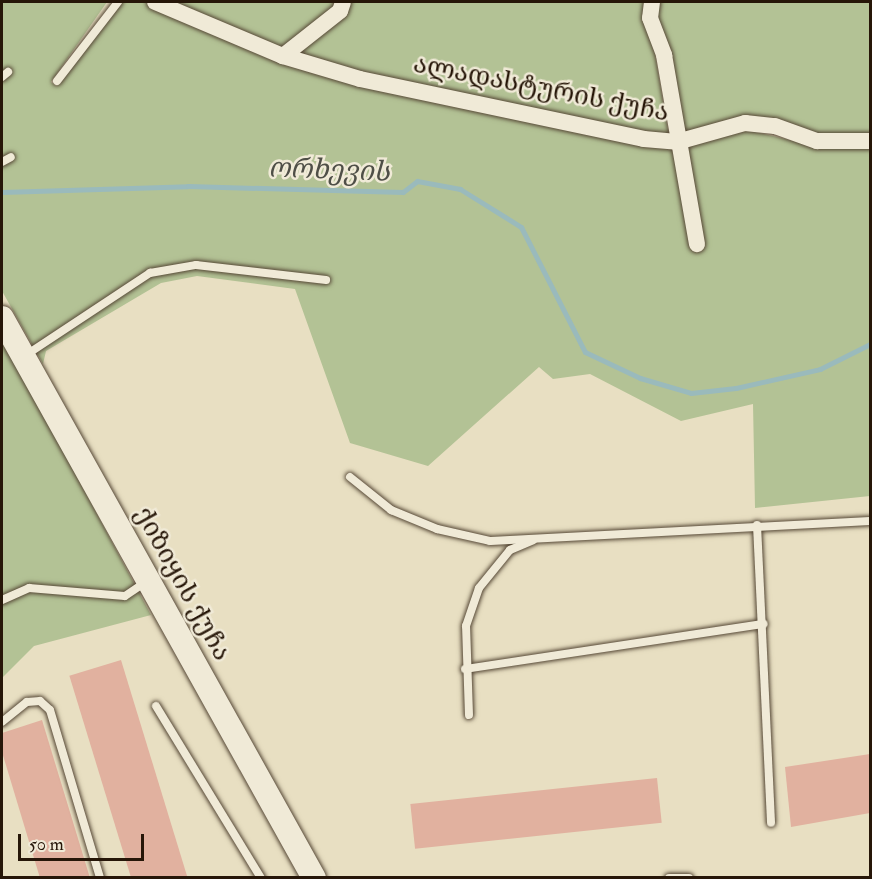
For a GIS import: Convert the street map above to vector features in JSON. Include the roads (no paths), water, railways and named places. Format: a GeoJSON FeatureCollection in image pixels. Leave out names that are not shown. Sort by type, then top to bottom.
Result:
{"type":"FeatureCollection","features":[{"type":"Feature","properties":{"kind":"street","name":"ალადასტურის ქუჩა"},"geometry":{"type":"LineString","coordinates":[[155,2],[283,56],[360,79],[676,142],[745,123],[775,126],[817,141],[870,141]]}},
{"type":"Feature","properties":{"kind":"street"},"geometry":{"type":"LineString","coordinates":[[283,56],[340,11],[343,2]]}},
{"type":"Feature","properties":{"kind":"street"},"geometry":{"type":"LineString","coordinates":[[652,2],[650,18],[664,55],[676,142],[698,244]]}},
{"type":"Feature","properties":{"kind":"street","name":"ქიზიყის ქუჩა"},"geometry":{"type":"LineString","coordinates":[[2,318],[22,358],[314,878]]}},
{"type":"Feature","properties":{"kind":"lane"},"geometry":{"type":"LineString","coordinates":[[57,81],[118,2]]}},
{"type":"Feature","properties":{"kind":"lane"},"geometry":{"type":"LineString","coordinates":[[2,162],[12,156]]}},
{"type":"Feature","properties":{"kind":"lane"},"geometry":{"type":"LineString","coordinates":[[22,358],[150,273],[196,265],[326,280]]}},
{"type":"Feature","properties":{"kind":"lane"},"geometry":{"type":"LineString","coordinates":[[351,477],[391,510],[437,529],[490,541],[757,525],[870,521]]}},
{"type":"Feature","properties":{"kind":"lane"},"geometry":{"type":"LineString","coordinates":[[757,525],[764,624],[771,823]]}},
{"type":"Feature","properties":{"kind":"lane"},"geometry":{"type":"LineString","coordinates":[[470,715],[465,669],[465,626],[479,588],[510,550],[538,538]]}},
{"type":"Feature","properties":{"kind":"lane"},"geometry":{"type":"LineString","coordinates":[[2,600],[28,588],[125,596],[147,581]]}},
{"type":"Feature","properties":{"kind":"lane"},"geometry":{"type":"LineString","coordinates":[[465,669],[764,624]]}},
{"type":"Feature","properties":{"kind":"lane"},"geometry":{"type":"LineString","coordinates":[[2,722],[27,702],[40,701],[50,710],[100,878]]}},
{"type":"Feature","properties":{"kind":"lane"},"geometry":{"type":"LineString","coordinates":[[156,706],[261,878]]}},
{"type":"Feature","properties":{"kind":"lane"},"geometry":{"type":"LineString","coordinates":[[669,878],[689,878]]}},
{"type":"Feature","properties":{"kind":"waterway","name":"ორხევის"},"geometry":{"type":"LineString","coordinates":[[2,192],[188,186],[403,192],[417,181],[460,189],[521,227],[585,352],[640,378],[691,393],[736,388],[820,369],[870,344]]}}]}
